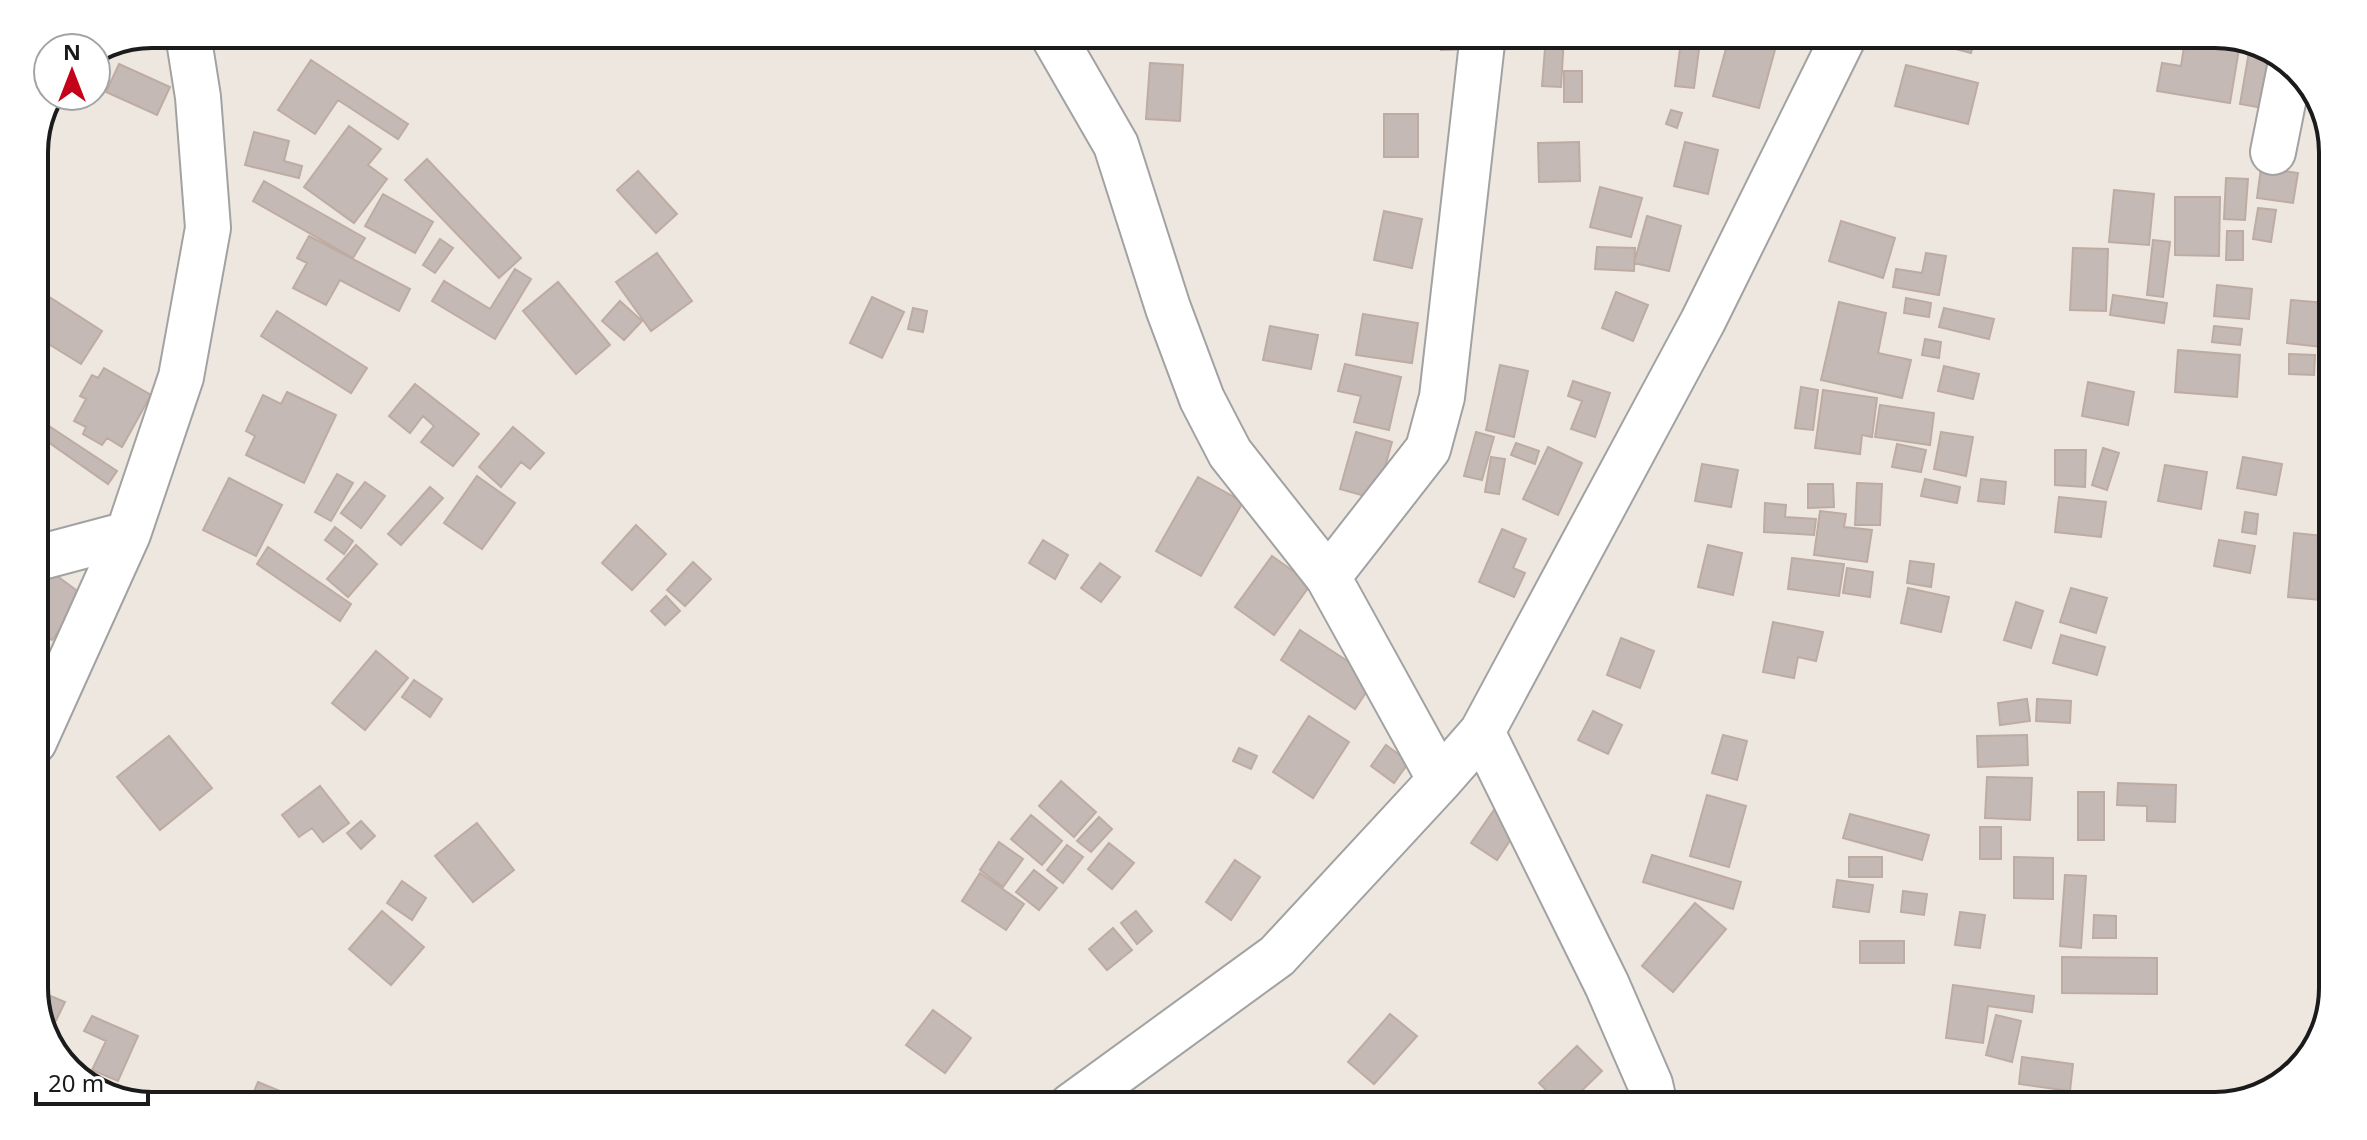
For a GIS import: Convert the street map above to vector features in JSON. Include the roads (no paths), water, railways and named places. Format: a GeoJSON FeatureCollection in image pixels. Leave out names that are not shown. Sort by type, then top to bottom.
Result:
{"type":"FeatureCollection","features":[{"type":"Feature","properties":{"kind":"street"},"geometry":{"type":"LineString","coordinates":[[48,711],[128,534],[181,377],[208,228],[198,97],[190,48]]}},
{"type":"Feature","properties":{"kind":"street"},"geometry":{"type":"LineString","coordinates":[[1060,48],[1116,145],[1168,308],[1202,399],[1230,453],[1328,577],[1440,780]]}},
{"type":"Feature","properties":{"kind":"street"},"geometry":{"type":"LineString","coordinates":[[1328,577],[1428,449],[1442,397],[1481,48]]}},
{"type":"Feature","properties":{"kind":"street"},"geometry":{"type":"LineString","coordinates":[[1090,1092],[1277,956],[1482,732],[1703,321],[1838,48]]}},
{"type":"Feature","properties":{"kind":"street"},"geometry":{"type":"LineString","coordinates":[[2273,152],[2288,79]]}},
{"type":"Feature","properties":{"kind":"street"},"geometry":{"type":"LineString","coordinates":[[48,555],[128,534]]}},
{"type":"Feature","properties":{"kind":"street"},"geometry":{"type":"LineString","coordinates":[[1482,732],[1607,985],[1652,1092]]}}]}
